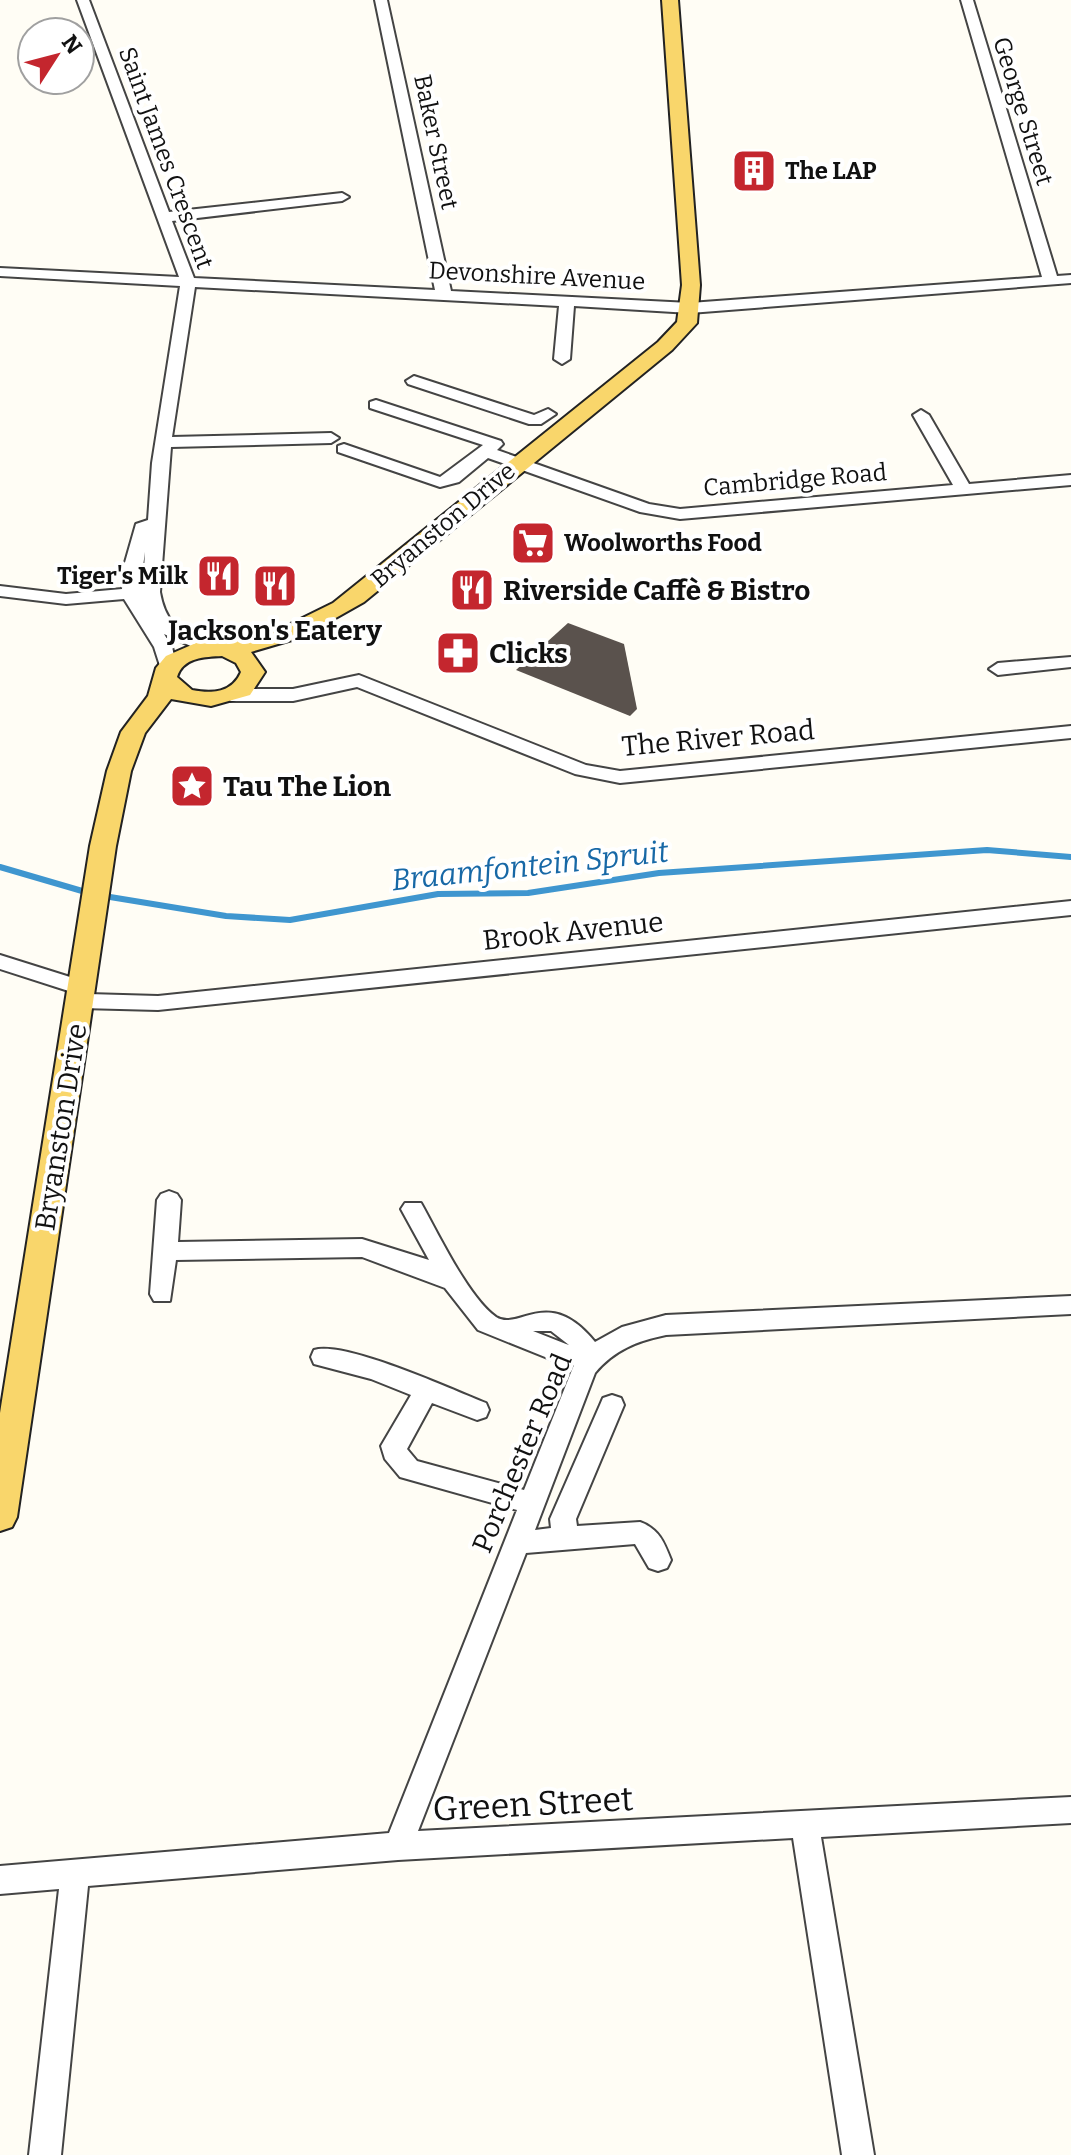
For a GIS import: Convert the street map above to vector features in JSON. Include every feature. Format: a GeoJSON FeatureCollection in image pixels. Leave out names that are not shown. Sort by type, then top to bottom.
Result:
{"type":"FeatureCollection","features":[{"type":"Feature","properties":{"kind":"main road"},"geometry":{"type":"LineString","coordinates":[[670,0],[690,308]]}},
{"type":"Feature","properties":{"kind":"main road","name":"Bryanston Drive"},"geometry":{"type":"LineString","coordinates":[[0,1517],[8,1411],[81,995],[103,846],[119,771],[131,739],[168,674],[184,654],[274,642],[340,608],[636,377],[681,331],[690,308]]}},
{"type":"Feature","properties":{"kind":"main road","name":"Bryanston Drive"},"geometry":{"type":"LineString","coordinates":[[223,697],[252,675],[269,654],[354,608],[524,466]]}},
{"type":"Feature","properties":{"kind":"main road"},"geometry":{"type":"LineString","coordinates":[[218,649],[245,658],[252,675]]}},
{"type":"Feature","properties":{"kind":"main road"},"geometry":{"type":"LineString","coordinates":[[168,674],[171,688],[189,698],[223,697]]}},
{"type":"Feature","properties":{"kind":"main road"},"geometry":{"type":"LineString","coordinates":[[131,739],[162,715],[223,697]]}},
{"type":"Feature","properties":{"kind":"street","name":"Saint James Crescent"},"geometry":{"type":"LineString","coordinates":[[83,0],[188,282],[164,442],[151,592],[155,611],[167,629],[187,642],[218,649]]}},
{"type":"Feature","properties":{"kind":"street","name":"Baker Street"},"geometry":{"type":"LineString","coordinates":[[381,0],[444,295]]}},
{"type":"Feature","properties":{"kind":"street","name":"George Street"},"geometry":{"type":"LineString","coordinates":[[967,0],[1051,281]]}},
{"type":"Feature","properties":{"kind":"street"},"geometry":{"type":"LineString","coordinates":[[166,217],[342,197]]}},
{"type":"Feature","properties":{"kind":"street","name":"Devonshire Avenue"},"geometry":{"type":"LineString","coordinates":[[0,272],[690,308],[1071,279]]}},
{"type":"Feature","properties":{"kind":"street"},"geometry":{"type":"LineString","coordinates":[[562,359],[567,302]]}},
{"type":"Feature","properties":{"kind":"street"},"geometry":{"type":"LineString","coordinates":[[414,381],[537,421],[548,414]]}},
{"type":"Feature","properties":{"kind":"street","name":"Cambridge Road"},"geometry":{"type":"LineString","coordinates":[[376,405],[491,448],[524,466],[646,508],[680,514],[1071,480]]}},
{"type":"Feature","properties":{"kind":"street"},"geometry":{"type":"LineString","coordinates":[[921,415],[964,489]]}},
{"type":"Feature","properties":{"kind":"street"},"geometry":{"type":"LineString","coordinates":[[164,442],[338,443],[440,482],[453,478],[529,419]]}},
{"type":"Feature","properties":{"kind":"street","name":"Saint James Crescent"},"geometry":{"type":"LineString","coordinates":[[131,594],[131,581],[152,495],[160,477]]}},
{"type":"Feature","properties":{"kind":"street"},"geometry":{"type":"LineString","coordinates":[[0,591],[66,599],[151,592]]}},
{"type":"Feature","properties":{"kind":"street"},"geometry":{"type":"LineString","coordinates":[[131,594],[167,649],[168,674]]}},
{"type":"Feature","properties":{"kind":"street"},"geometry":{"type":"LineString","coordinates":[[998,669],[1071,662]]}},
{"type":"Feature","properties":{"kind":"street"},"geometry":{"type":"LineString","coordinates":[[252,675],[293,695]]}},
{"type":"Feature","properties":{"kind":"street","name":"The River Road"},"geometry":{"type":"LineString","coordinates":[[223,697],[293,695],[359,681],[582,770],[620,777],[1071,732]]}},
{"type":"Feature","properties":{"kind":"street","name":"Brook Avenue"},"geometry":{"type":"LineString","coordinates":[[0,962],[81,995],[119,1005],[1071,908]]}},
{"type":"Feature","properties":{"kind":"street"},"geometry":{"type":"LineString","coordinates":[[162,1294],[169,1200]]}},
{"type":"Feature","properties":{"kind":"street"},"geometry":{"type":"LineString","coordinates":[[413,1209],[453,1281],[487,1323],[564,1354],[593,1357]]}},
{"type":"Feature","properties":{"kind":"street"},"geometry":{"type":"LineString","coordinates":[[165,1251],[354,1247],[390,1255],[453,1281]]}},
{"type":"Feature","properties":{"kind":"street","name":"Porchester Road"},"geometry":{"type":"LineString","coordinates":[[398,1846],[585,1368],[612,1341],[666,1325],[1071,1305]]}},
{"type":"Feature","properties":{"kind":"street"},"geometry":{"type":"LineString","coordinates":[[323,1357],[375,1370],[477,1410]]}},
{"type":"Feature","properties":{"kind":"street"},"geometry":{"type":"LineString","coordinates":[[427,1390],[394,1446],[400,1460],[409,1469],[532,1503]]}},
{"type":"Feature","properties":{"kind":"street"},"geometry":{"type":"LineString","coordinates":[[566,1538],[563,1519],[612,1405]]}},
{"type":"Feature","properties":{"kind":"street"},"geometry":{"type":"LineString","coordinates":[[517,1542],[640,1533],[650,1541],[658,1560]]}},
{"type":"Feature","properties":{"kind":"street","name":"Green Street"},"geometry":{"type":"LineString","coordinates":[[0,1880],[398,1846],[1071,1810]]}},
{"type":"Feature","properties":{"kind":"street"},"geometry":{"type":"LineString","coordinates":[[805,1826],[858,2155]]}},
{"type":"Feature","properties":{"kind":"street"},"geometry":{"type":"LineString","coordinates":[[45,2155],[75,1872]]}},
{"type":"Feature","properties":{"kind":"building","name":"The LAP"},"geometry":{"type":"Polygon","coordinates":[[[763,157],[770,185],[744,185],[739,158],[763,157]]]}},
{"type":"Feature","properties":{"kind":"building"},"geometry":{"type":"Polygon","coordinates":[[[568,623],[624,644],[637,709],[630,716],[516,670],[568,623]]]}},
{"type":"Feature","properties":{"kind":"waterway","name":"Braamfontein Spruit"},"geometry":{"type":"LineString","coordinates":[[104,896],[226,916],[290,920],[438,894],[528,893],[659,873],[987,850],[1071,857]]}},
{"type":"Feature","properties":{"kind":"waterway","name":"Braamfontein Spruit"},"geometry":{"type":"LineString","coordinates":[[0,867],[89,893]]}},
{"type":"Feature","properties":{"kind":"place","name":"The LAP"},"geometry":{"type":"Point","coordinates":[754,171]}},
{"type":"Feature","properties":{"kind":"place","name":"Woolworths Food"},"geometry":{"type":"Point","coordinates":[533,543]}},
{"type":"Feature","properties":{"kind":"place","name":"Tiger's Milk"},"geometry":{"type":"Point","coordinates":[219,576]}},
{"type":"Feature","properties":{"kind":"place","name":"Jackson's Eatery"},"geometry":{"type":"Point","coordinates":[275,586]}},
{"type":"Feature","properties":{"kind":"place","name":"Riverside Caffè & Bistro"},"geometry":{"type":"Point","coordinates":[472,590]}},
{"type":"Feature","properties":{"kind":"place","name":"Clicks"},"geometry":{"type":"Point","coordinates":[458,653]}},
{"type":"Feature","properties":{"kind":"place","name":"Tau The Lion"},"geometry":{"type":"Point","coordinates":[192,786]}}]}
